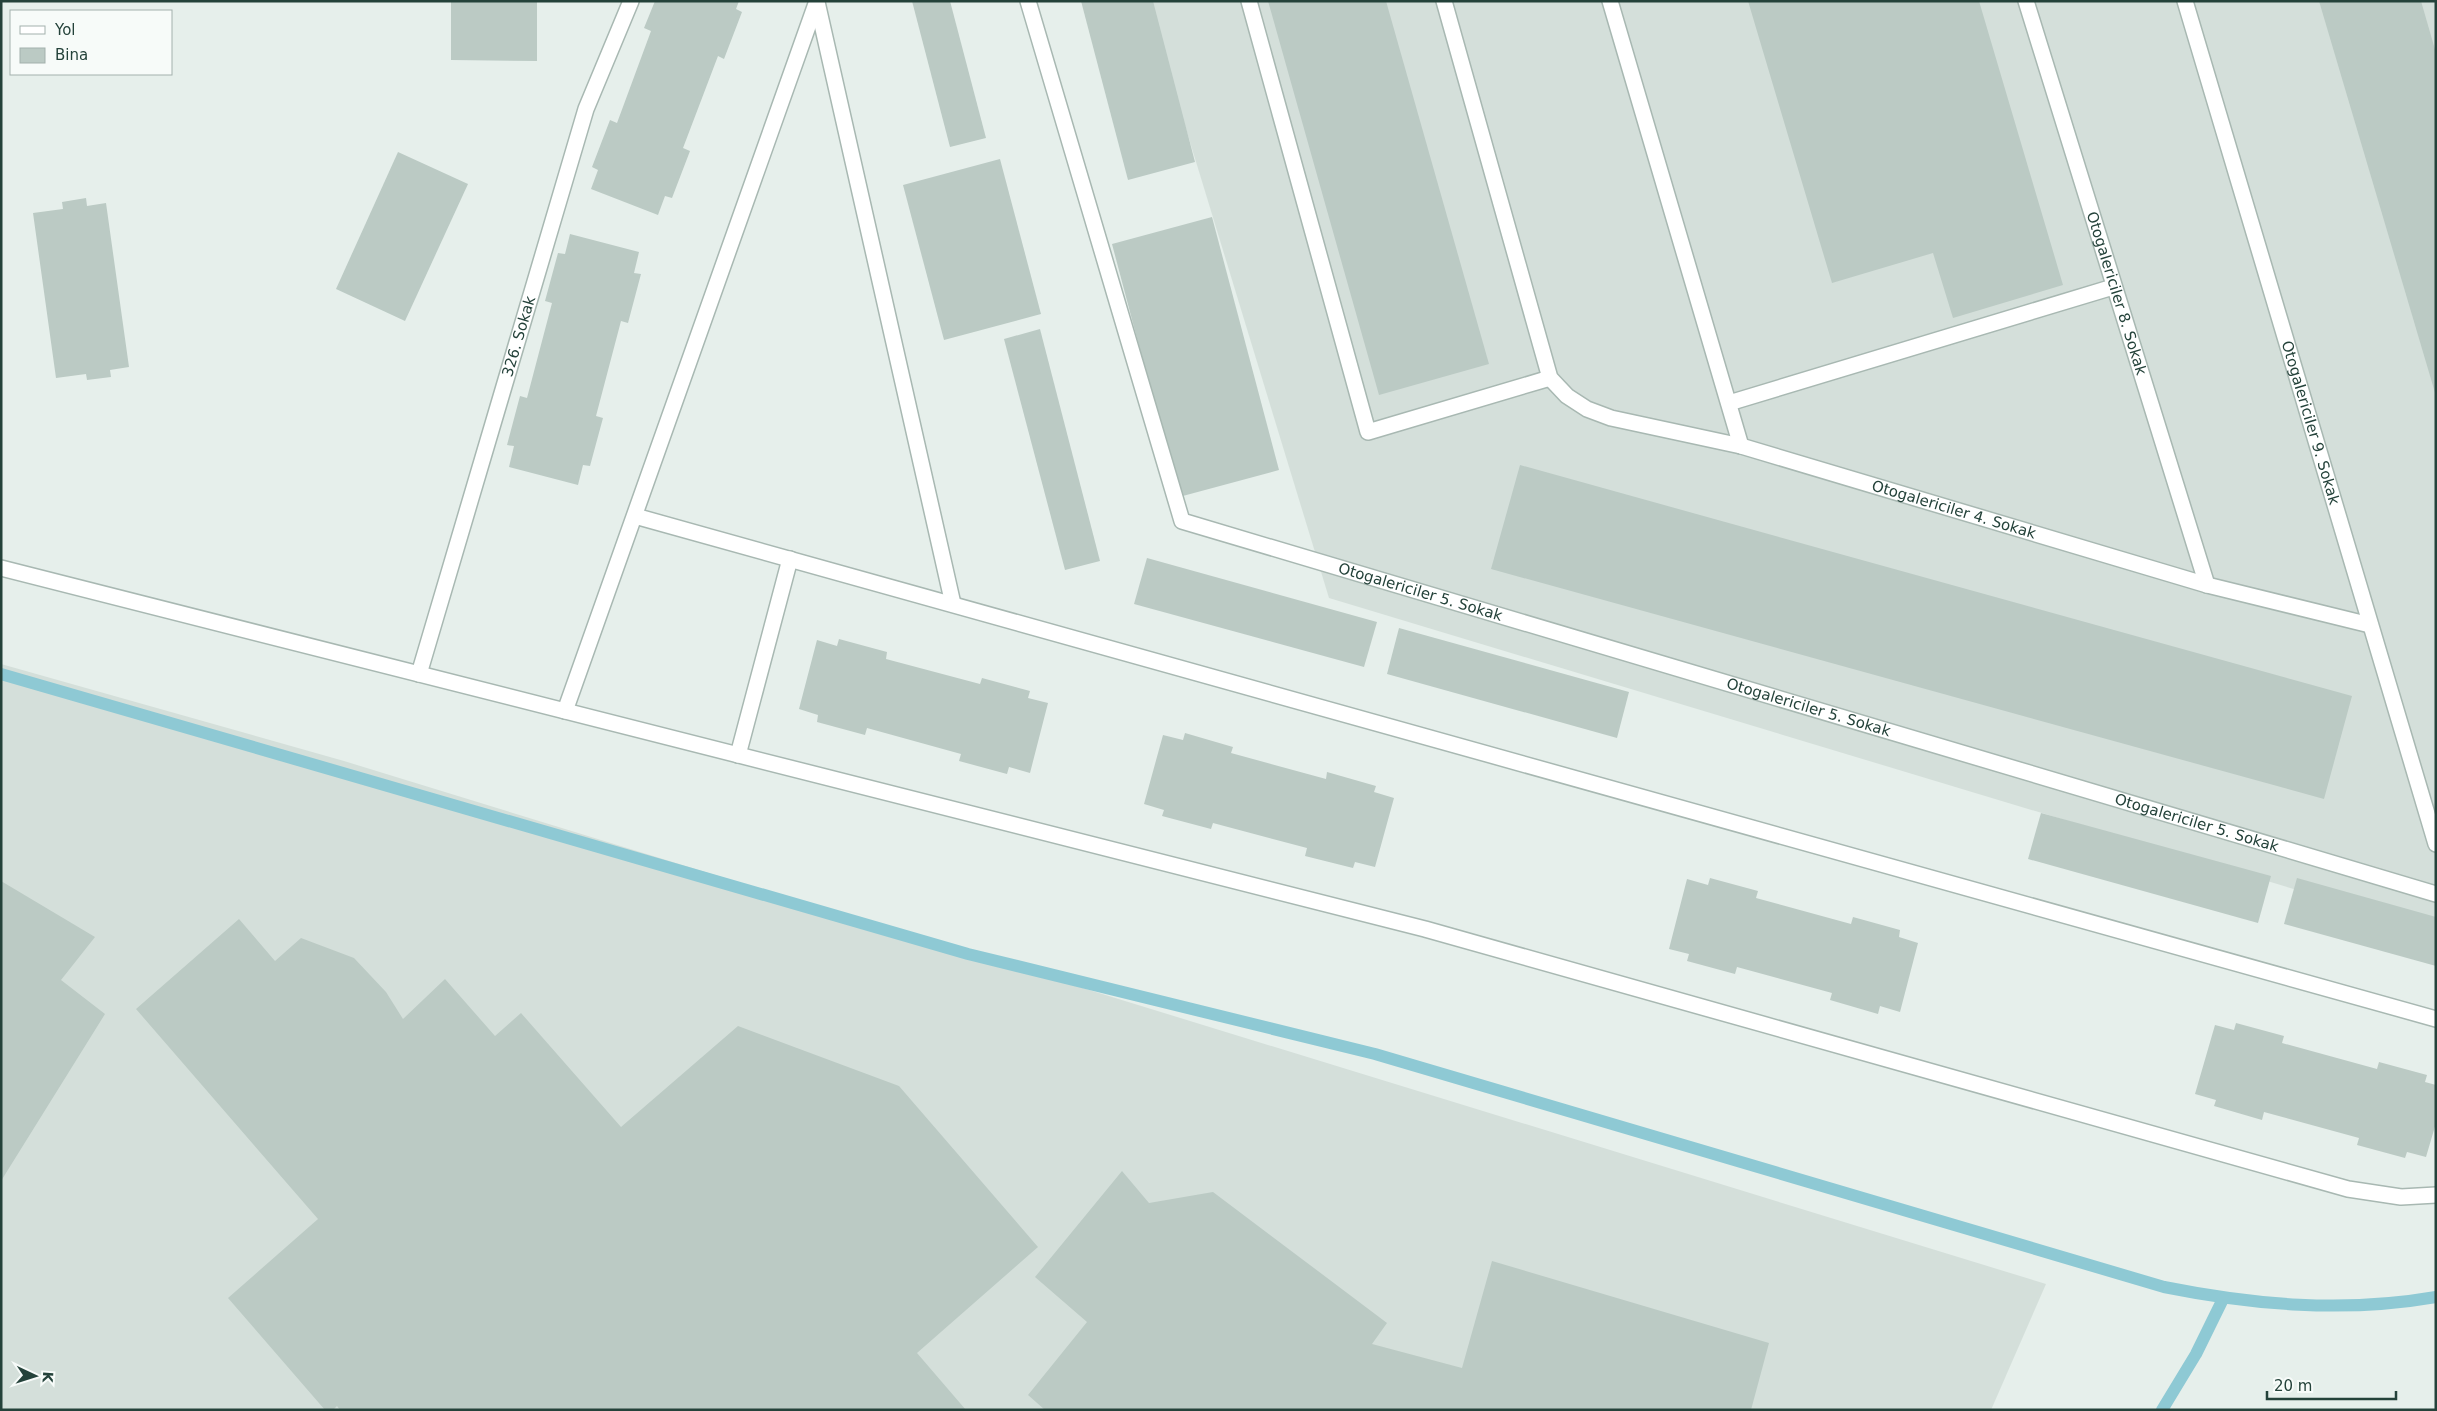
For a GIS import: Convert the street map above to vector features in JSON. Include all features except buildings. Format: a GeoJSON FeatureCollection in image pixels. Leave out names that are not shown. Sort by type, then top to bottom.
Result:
{"type":"FeatureCollection","features":[{"type":"Feature","properties":{"kind":"street","name":"326. Sokak"},"geometry":{"type":"LineString","coordinates":[[420,674],[586,109],[631,1]]}},
{"type":"Feature","properties":{"kind":"street"},"geometry":{"type":"LineString","coordinates":[[565,711],[817,1]]}},
{"type":"Feature","properties":{"kind":"street"},"geometry":{"type":"LineString","coordinates":[[817,1],[953,604]]}},
{"type":"Feature","properties":{"kind":"street","name":"Otogalericiler 5. Sokak"},"geometry":{"type":"LineString","coordinates":[[1028,1],[1182,521],[2436,894]]}},
{"type":"Feature","properties":{"kind":"street"},"geometry":{"type":"LineString","coordinates":[[1249,1],[1368,432],[1550,378],[1444,1]]}},
{"type":"Feature","properties":{"kind":"street"},"geometry":{"type":"LineString","coordinates":[[1610,1],[1741,446]]}},
{"type":"Feature","properties":{"kind":"street","name":"Otogalericiler 8. Sokak"},"geometry":{"type":"LineString","coordinates":[[2026,1],[2113,287],[2207,585]]}},
{"type":"Feature","properties":{"kind":"street","name":"Otogalericiler 9. Sokak"},"geometry":{"type":"LineString","coordinates":[[2185,1],[2436,844]]}},
{"type":"Feature","properties":{"kind":"street"},"geometry":{"type":"LineString","coordinates":[[1729,403],[2113,287]]}},
{"type":"Feature","properties":{"kind":"street","name":"Otogalericiler 4. Sokak"},"geometry":{"type":"LineString","coordinates":[[1550,378],[1567,396],[1587,409],[1610,418],[1741,446],[2207,585],[2370,625]]}},
{"type":"Feature","properties":{"kind":"street"},"geometry":{"type":"LineString","coordinates":[[635,516],[2436,1019]]}},
{"type":"Feature","properties":{"kind":"street"},"geometry":{"type":"LineString","coordinates":[[738,755],[790,559]]}},
{"type":"Feature","properties":{"kind":"street"},"geometry":{"type":"LineString","coordinates":[[1,568],[1425,929],[2348,1189],[2374,1195],[2401,1197],[2436,1195]]}},
{"type":"Feature","properties":{"kind":"shaded area"},"geometry":{"type":"Polygon","coordinates":[[[1147,1],[2436,1],[2436,932],[1329,598],[1147,1]]]}},
{"type":"Feature","properties":{"kind":"shaded area"},"geometry":{"type":"Polygon","coordinates":[[[1,664],[344,761],[2046,1284],[1991,1410],[1,1410],[1,664]]]}},
{"type":"Feature","properties":{"kind":"waterway"},"geometry":{"type":"LineString","coordinates":[[1,674],[968,954],[1375,1054],[2164,1287],[2232,1298],[2299,1305],[2367,1305],[2436,1297]]}},
{"type":"Feature","properties":{"kind":"waterway"},"geometry":{"type":"LineString","coordinates":[[2162,1410],[2196,1354],[2223,1299]]}}]}
